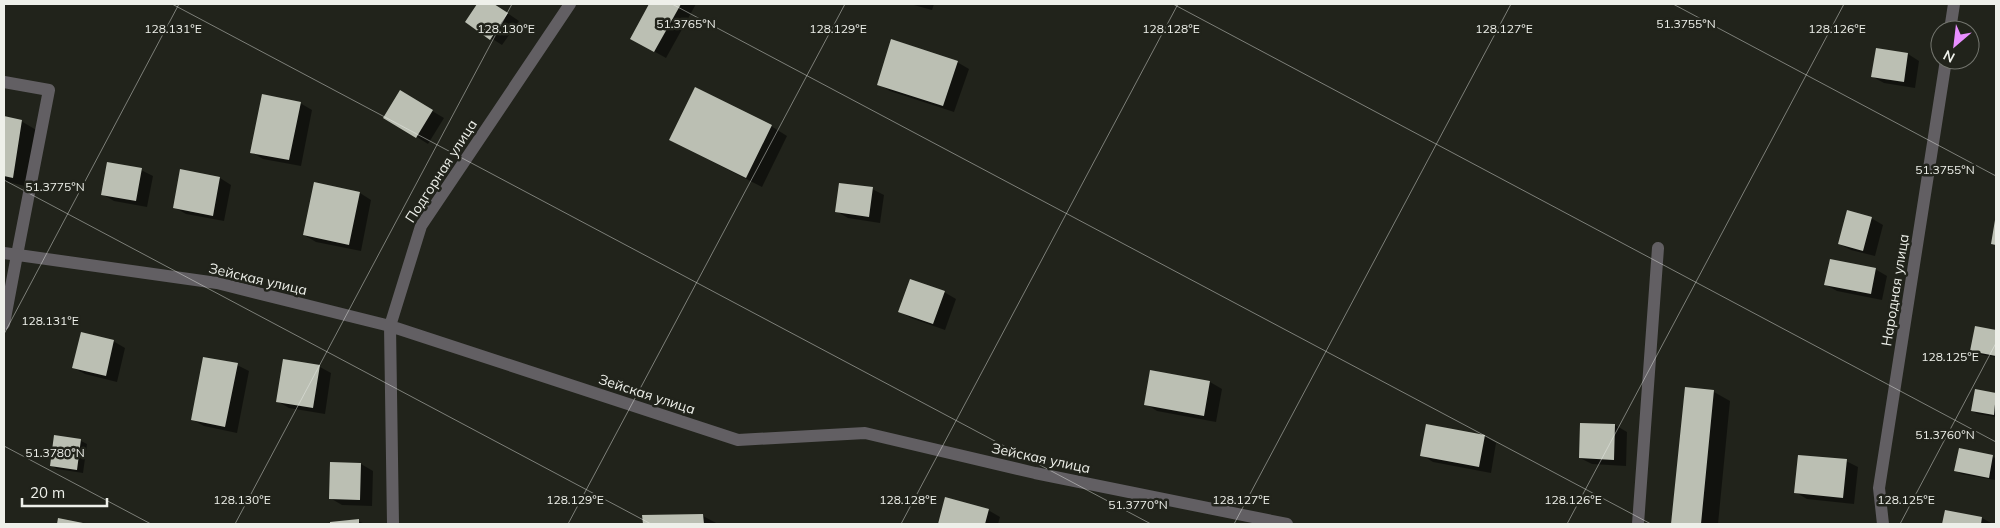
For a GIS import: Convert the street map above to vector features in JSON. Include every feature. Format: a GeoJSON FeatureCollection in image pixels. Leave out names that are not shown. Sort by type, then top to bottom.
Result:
{"type":"FeatureCollection","features":[{"type":"Feature","properties":{"kind":"street","name":"Подгорная улица"},"geometry":{"type":"LineString","coordinates":[[393,524],[390,326],[421,226],[570,4]]}},
{"type":"Feature","properties":{"kind":"street"},"geometry":{"type":"LineString","coordinates":[[1952,20],[1954,4]]}},
{"type":"Feature","properties":{"kind":"street","name":"Народная улица"},"geometry":{"type":"LineString","coordinates":[[1883,524],[1879,488],[1944,70]]}},
{"type":"Feature","properties":{"kind":"street"},"geometry":{"type":"LineString","coordinates":[[4,82],[49,90],[4,324]]}},
{"type":"Feature","properties":{"kind":"street"},"geometry":{"type":"LineString","coordinates":[[1638,524],[1658,248]]}},
{"type":"Feature","properties":{"kind":"street","name":"Зейская улица"},"geometry":{"type":"LineString","coordinates":[[4,253],[218,283],[390,326],[738,440],[866,433],[1035,472],[1287,524]]}},
{"type":"Feature","properties":{"kind":"building"},"geometry":{"type":"Polygon","coordinates":[[[477,4],[494,4],[508,13],[490,40],[465,22],[477,4]]]}},
{"type":"Feature","properties":{"kind":"building"},"geometry":{"type":"Polygon","coordinates":[[[649,4],[681,4],[654,52],[630,39],[649,4]]]}},
{"type":"Feature","properties":{"kind":"building"},"geometry":{"type":"Polygon","coordinates":[[[891,39],[958,61],[943,106],[877,85],[891,39]]]}},
{"type":"Feature","properties":{"kind":"building"},"geometry":{"type":"Polygon","coordinates":[[[1876,48],[1908,53],[1904,82],[1871,77],[1876,48]]]}},
{"type":"Feature","properties":{"kind":"building"},"geometry":{"type":"Polygon","coordinates":[[[695,87],[772,125],[746,178],[669,140],[695,87]]]}},
{"type":"Feature","properties":{"kind":"building"},"geometry":{"type":"Polygon","coordinates":[[[400,90],[433,110],[416,138],[383,118],[400,90]]]}},
{"type":"Feature","properties":{"kind":"building"},"geometry":{"type":"Polygon","coordinates":[[[262,94],[301,102],[289,160],[250,153],[262,94]]]}},
{"type":"Feature","properties":{"kind":"building"},"geometry":{"type":"Polygon","coordinates":[[[4,116],[22,120],[13,178],[4,176],[4,116]]]}},
{"type":"Feature","properties":{"kind":"building"},"geometry":{"type":"Polygon","coordinates":[[[107,162],[142,168],[136,201],[101,195],[107,162]]]}},
{"type":"Feature","properties":{"kind":"building"},"geometry":{"type":"Polygon","coordinates":[[[180,169],[220,177],[213,216],[173,208],[180,169]]]}},
{"type":"Feature","properties":{"kind":"building"},"geometry":{"type":"Polygon","coordinates":[[[314,182],[360,192],[349,245],[303,235],[314,182]]]}},
{"type":"Feature","properties":{"kind":"building"},"geometry":{"type":"Polygon","coordinates":[[[839,183],[873,187],[869,217],[835,212],[839,183]]]}},
{"type":"Feature","properties":{"kind":"building"},"geometry":{"type":"Polygon","coordinates":[[[1847,210],[1872,217],[1863,251],[1838,244],[1847,210]]]}},
{"type":"Feature","properties":{"kind":"building"},"geometry":{"type":"Polygon","coordinates":[[[1996,220],[1996,245],[1991,244],[1996,220]]]}},
{"type":"Feature","properties":{"kind":"building"},"geometry":{"type":"Polygon","coordinates":[[[1830,259],[1876,268],[1871,294],[1824,285],[1830,259]]]}},
{"type":"Feature","properties":{"kind":"building"},"geometry":{"type":"Polygon","coordinates":[[[910,279],[945,291],[933,324],[898,312],[910,279]]]}},
{"type":"Feature","properties":{"kind":"building"},"geometry":{"type":"Polygon","coordinates":[[[1975,326],[1996,330],[1996,356],[1970,351],[1975,326]]]}},
{"type":"Feature","properties":{"kind":"building"},"geometry":{"type":"Polygon","coordinates":[[[81,332],[114,340],[106,376],[72,368],[81,332]]]}},
{"type":"Feature","properties":{"kind":"building"},"geometry":{"type":"Polygon","coordinates":[[[203,357],[238,363],[225,427],[191,420],[203,357]]]}},
{"type":"Feature","properties":{"kind":"building"},"geometry":{"type":"Polygon","coordinates":[[[283,359],[320,365],[313,408],[276,402],[283,359]]]}},
{"type":"Feature","properties":{"kind":"building"},"geometry":{"type":"Polygon","coordinates":[[[1150,370],[1210,381],[1204,416],[1144,405],[1150,370]]]}},
{"type":"Feature","properties":{"kind":"building"},"geometry":{"type":"Polygon","coordinates":[[[1685,387],[1714,390],[1701,524],[1671,524],[1685,387]]]}},
{"type":"Feature","properties":{"kind":"building"},"geometry":{"type":"Polygon","coordinates":[[[1975,389],[1996,393],[1994,415],[1971,411],[1975,389]]]}},
{"type":"Feature","properties":{"kind":"building"},"geometry":{"type":"Polygon","coordinates":[[[1580,423],[1615,424],[1614,460],[1579,458],[1580,423]]]}},
{"type":"Feature","properties":{"kind":"building"},"geometry":{"type":"Polygon","coordinates":[[[1426,424],[1485,435],[1479,467],[1420,456],[1426,424]]]}},
{"type":"Feature","properties":{"kind":"building"},"geometry":{"type":"Polygon","coordinates":[[[54,435],[81,439],[77,470],[50,466],[54,435]]]}},
{"type":"Feature","properties":{"kind":"building"},"geometry":{"type":"Polygon","coordinates":[[[1959,448],[1993,455],[1989,478],[1954,471],[1959,448]]]}},
{"type":"Feature","properties":{"kind":"building"},"geometry":{"type":"Polygon","coordinates":[[[1798,455],[1847,459],[1843,498],[1794,493],[1798,455]]]}},
{"type":"Feature","properties":{"kind":"building"},"geometry":{"type":"Polygon","coordinates":[[[330,462],[361,463],[360,500],[329,499],[330,462]]]}},
{"type":"Feature","properties":{"kind":"building"},"geometry":{"type":"Polygon","coordinates":[[[945,497],[989,509],[985,524],[938,524],[945,497]]]}},
{"type":"Feature","properties":{"kind":"building"},"geometry":{"type":"Polygon","coordinates":[[[1945,510],[1982,517],[1981,524],[1942,524],[1945,510]]]}},
{"type":"Feature","properties":{"kind":"building"},"geometry":{"type":"Polygon","coordinates":[[[703,514],[704,524],[643,524],[642,515],[703,514]]]}},
{"type":"Feature","properties":{"kind":"building"},"geometry":{"type":"Polygon","coordinates":[[[58,518],[83,523],[83,524],[57,524],[58,518]]]}},
{"type":"Feature","properties":{"kind":"building"},"geometry":{"type":"Polygon","coordinates":[[[359,519],[359,524],[330,524],[330,522],[359,519]]]}}]}
